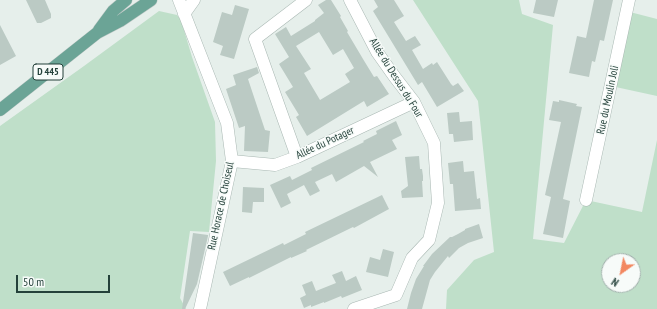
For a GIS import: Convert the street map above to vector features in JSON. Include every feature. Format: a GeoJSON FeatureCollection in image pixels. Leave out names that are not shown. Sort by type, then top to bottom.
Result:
{"type":"FeatureCollection","features":[{"type":"Feature","properties":{"kind":"main road","name":"D 445"},"geometry":{"type":"LineString","coordinates":[[96,33],[113,11],[126,0]]}},
{"type":"Feature","properties":{"kind":"main road","name":"D 445"},"geometry":{"type":"LineString","coordinates":[[120,21],[134,3],[139,0]]}},
{"type":"Feature","properties":{"kind":"main road","name":"D 445"},"geometry":{"type":"LineString","coordinates":[[0,110],[96,33],[120,21],[151,0]]}},
{"type":"Feature","properties":{"kind":"street","name":"Rue Horace de Choiseul"},"geometry":{"type":"LineString","coordinates":[[179,0],[227,123],[232,161],[200,309]]}},
{"type":"Feature","properties":{"kind":"street"},"geometry":{"type":"LineString","coordinates":[[184,14],[194,0]]}},
{"type":"Feature","properties":{"kind":"street"},"geometry":{"type":"LineString","coordinates":[[297,157],[255,39],[306,0]]}},
{"type":"Feature","properties":{"kind":"street","name":"Allée du Dessus du Four"},"geometry":{"type":"LineString","coordinates":[[350,0],[377,52],[414,102],[434,143],[438,203],[428,240],[412,258],[396,295],[354,309]]}},
{"type":"Feature","properties":{"kind":"street","name":"Rue du Moulin Joli"},"geometry":{"type":"LineString","coordinates":[[586,200],[629,0]]}},
{"type":"Feature","properties":{"kind":"street","name":"Allée du Potager"},"geometry":{"type":"LineString","coordinates":[[232,161],[275,165],[297,157],[414,102]]}},
{"type":"Feature","properties":{"kind":"green space"},"geometry":{"type":"Polygon","coordinates":[[[413,0],[519,0],[522,14],[553,25],[533,239],[564,243],[586,200],[642,212],[657,140],[657,309],[446,309],[447,290],[474,260],[494,252],[478,101],[413,0]]]}},
{"type":"Feature","properties":{"kind":"green space"},"geometry":{"type":"Polygon","coordinates":[[[159,11],[177,15],[181,20],[192,57],[215,122],[216,161],[209,232],[190,231],[180,298],[186,309],[0,309],[0,126],[159,11]]]}},
{"type":"Feature","properties":{"kind":"green space"},"geometry":{"type":"Polygon","coordinates":[[[626,11],[657,19],[657,96],[611,86],[626,11]]]}},
{"type":"Feature","properties":{"kind":"building"},"geometry":{"type":"Polygon","coordinates":[[[26,0],[45,0],[51,14],[51,18],[41,23],[37,23],[26,0]]]}},
{"type":"Feature","properties":{"kind":"building"},"geometry":{"type":"Polygon","coordinates":[[[326,0],[331,0],[341,16],[340,17],[348,31],[347,32],[374,77],[377,76],[389,94],[367,107],[364,101],[307,136],[296,117],[299,115],[285,92],[293,87],[279,64],[289,57],[275,34],[286,27],[291,36],[315,21],[324,13],[318,5],[326,0]],[[319,32],[296,46],[311,69],[304,73],[320,100],[350,82],[345,74],[354,68],[343,49],[333,55],[319,32]]]}},
{"type":"Feature","properties":{"kind":"building"},"geometry":{"type":"Polygon","coordinates":[[[374,0],[394,0],[404,16],[394,22],[406,41],[415,36],[421,45],[412,50],[423,69],[432,63],[433,65],[437,62],[451,84],[453,86],[458,83],[464,91],[437,107],[422,82],[418,85],[373,11],[378,7],[374,0]]]}},
{"type":"Feature","properties":{"kind":"building"},"geometry":{"type":"Polygon","coordinates":[[[536,0],[558,0],[554,17],[533,13],[536,0]]]}},
{"type":"Feature","properties":{"kind":"building"},"geometry":{"type":"Polygon","coordinates":[[[594,0],[613,0],[604,41],[600,40],[595,62],[592,61],[589,77],[569,73],[577,36],[586,38],[594,0]]]}},
{"type":"Feature","properties":{"kind":"building"},"geometry":{"type":"Polygon","coordinates":[[[235,5],[249,9],[234,59],[220,55],[223,46],[213,42],[222,12],[232,15],[235,5]]]}},
{"type":"Feature","properties":{"kind":"building"},"geometry":{"type":"Polygon","coordinates":[[[0,25],[16,56],[0,65],[0,25]]]}},
{"type":"Feature","properties":{"kind":"building"},"geometry":{"type":"Polygon","coordinates":[[[257,67],[259,73],[248,79],[265,130],[270,131],[268,152],[244,151],[245,126],[239,128],[226,89],[236,85],[233,75],[257,67]]]}},
{"type":"Feature","properties":{"kind":"building"},"geometry":{"type":"Polygon","coordinates":[[[559,100],[577,104],[576,106],[582,107],[563,199],[570,201],[563,238],[543,234],[551,197],[545,195],[561,122],[549,120],[553,101],[559,102],[559,100]]]}},
{"type":"Feature","properties":{"kind":"building"},"geometry":{"type":"Polygon","coordinates":[[[459,112],[460,122],[472,121],[473,140],[454,142],[453,134],[449,134],[447,113],[459,112]]]}},
{"type":"Feature","properties":{"kind":"building"},"geometry":{"type":"Polygon","coordinates":[[[396,121],[402,135],[392,140],[397,149],[370,162],[378,177],[364,166],[336,182],[332,174],[315,182],[320,191],[310,196],[304,185],[287,194],[291,203],[281,208],[270,185],[290,176],[292,180],[312,170],[311,168],[364,142],[363,141],[377,134],[376,131],[396,121]]]}},
{"type":"Feature","properties":{"kind":"building"},"geometry":{"type":"Polygon","coordinates":[[[419,156],[420,169],[422,169],[423,176],[423,197],[402,198],[401,191],[408,186],[405,157],[419,156]]]}},
{"type":"Feature","properties":{"kind":"building"},"geometry":{"type":"Polygon","coordinates":[[[463,161],[464,172],[474,171],[477,199],[480,198],[481,209],[455,211],[453,184],[450,184],[448,163],[463,161]]]}},
{"type":"Feature","properties":{"kind":"building"},"geometry":{"type":"Polygon","coordinates":[[[243,187],[264,188],[264,202],[253,202],[252,213],[242,212],[243,187]]]}},
{"type":"Feature","properties":{"kind":"building"},"geometry":{"type":"Polygon","coordinates":[[[382,195],[389,209],[354,228],[353,227],[306,250],[307,251],[230,286],[223,272],[283,243],[284,245],[306,234],[305,232],[382,195]]]}},
{"type":"Feature","properties":{"kind":"building"},"geometry":{"type":"Polygon","coordinates":[[[479,224],[483,238],[468,243],[459,248],[449,258],[448,256],[430,280],[422,309],[407,309],[416,279],[432,254],[450,237],[479,224]]]}},
{"type":"Feature","properties":{"kind":"building"},"geometry":{"type":"Polygon","coordinates":[[[193,233],[208,236],[197,284],[185,309],[182,309],[193,233]]]}},
{"type":"Feature","properties":{"kind":"building"},"geometry":{"type":"Polygon","coordinates":[[[383,249],[394,252],[388,277],[366,272],[370,257],[380,260],[383,249]]]}},
{"type":"Feature","properties":{"kind":"building"},"geometry":{"type":"Polygon","coordinates":[[[342,271],[346,281],[356,276],[362,290],[342,298],[341,296],[324,303],[311,307],[311,305],[304,308],[300,298],[306,295],[302,285],[312,281],[316,291],[336,283],[332,275],[342,271]]]}}]}
